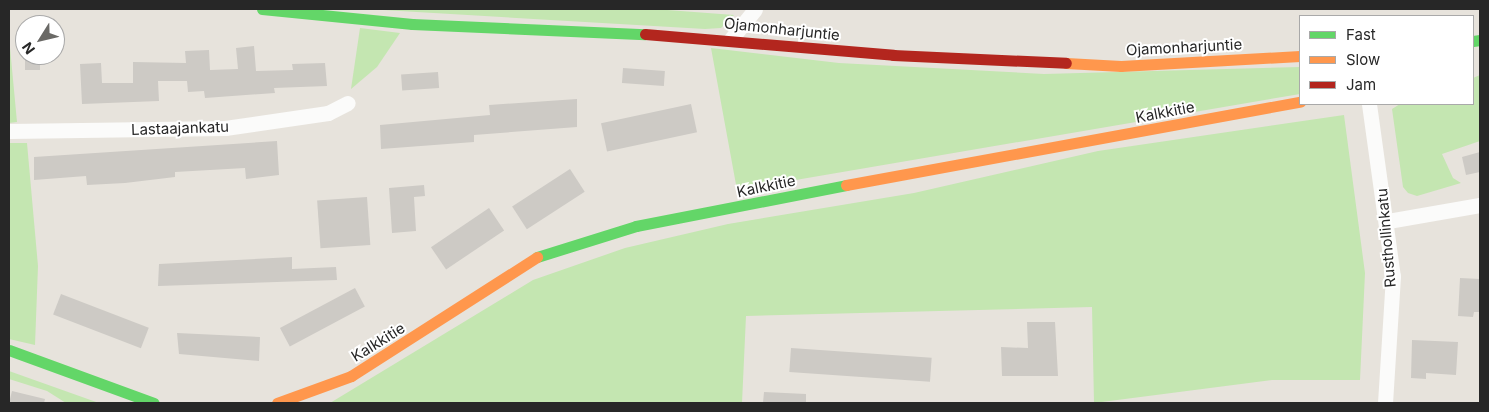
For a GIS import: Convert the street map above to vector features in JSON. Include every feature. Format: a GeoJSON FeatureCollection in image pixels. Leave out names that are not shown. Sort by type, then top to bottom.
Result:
{"type":"FeatureCollection","features":[{"type":"Feature","properties":{"kind":"street","name":"Ojamonharjuntie"},"geometry":{"type":"LineString","coordinates":[[262,9],[412,24],[731,39],[893,55],[1121,66],[1299,56]]}},
{"type":"Feature","properties":{"kind":"street"},"geometry":{"type":"LineString","coordinates":[[731,39],[755,9]]}},
{"type":"Feature","properties":{"kind":"street","name":"Kalkkitie"},"geometry":{"type":"LineString","coordinates":[[277,403],[351,376],[535,258],[583,240],[636,226],[958,163],[1299,102]]}},
{"type":"Feature","properties":{"kind":"street","name":"Lastaajankatu"},"geometry":{"type":"LineString","coordinates":[[9,131],[225,128],[328,113],[348,103]]}},
{"type":"Feature","properties":{"kind":"street","name":"Rusthollinkatu"},"geometry":{"type":"LineString","coordinates":[[1369,105],[1388,221],[1393,276],[1385,403]]}},
{"type":"Feature","properties":{"kind":"street"},"geometry":{"type":"LineString","coordinates":[[1388,221],[1480,205]]}},
{"type":"Feature","properties":{"kind":"street"},"geometry":{"type":"LineString","coordinates":[[9,350],[154,403]]}},
{"type":"Feature","properties":{"kind":"green space"},"geometry":{"type":"Polygon","coordinates":[[[366,9],[654,9],[734,15],[721,28],[705,29],[366,9]]]}},
{"type":"Feature","properties":{"kind":"green space"},"geometry":{"type":"Polygon","coordinates":[[[360,28],[400,33],[377,67],[351,89],[360,28]]]}},
{"type":"Feature","properties":{"kind":"green space"},"geometry":{"type":"Polygon","coordinates":[[[9,37],[17,122],[9,123],[9,37]]]}},
{"type":"Feature","properties":{"kind":"green space"},"geometry":{"type":"Polygon","coordinates":[[[711,48],[839,63],[1044,74],[1299,67],[1299,94],[737,190],[711,48]]]}},
{"type":"Feature","properties":{"kind":"green space"},"geometry":{"type":"Polygon","coordinates":[[[1480,75],[1480,141],[1442,154],[1453,178],[1461,183],[1417,196],[1408,193],[1403,187],[1392,109],[1398,105],[1474,105],[1474,78],[1480,75]]]}},
{"type":"Feature","properties":{"kind":"green space"},"geometry":{"type":"Polygon","coordinates":[[[1344,115],[1365,273],[1360,380],[1272,380],[1094,403],[1092,307],[746,316],[742,403],[330,403],[533,280],[625,248],[728,224],[914,193],[1098,151],[1344,115]]]}},
{"type":"Feature","properties":{"kind":"green space"},"geometry":{"type":"Polygon","coordinates":[[[9,143],[27,143],[38,266],[35,345],[9,339],[9,143]]]}},
{"type":"Feature","properties":{"kind":"green space"},"geometry":{"type":"Polygon","coordinates":[[[9,371],[99,403],[66,403],[47,391],[9,379],[9,371]]]}},
{"type":"Feature","properties":{"kind":"building"},"geometry":{"type":"Polygon","coordinates":[[[254,46],[256,71],[293,70],[292,64],[325,63],[327,86],[274,88],[275,93],[205,98],[204,91],[188,92],[187,81],[158,81],[159,101],[82,104],[80,64],[101,63],[102,83],[133,83],[133,62],[186,63],[185,51],[209,50],[210,70],[238,69],[236,48],[254,46]]]}},
{"type":"Feature","properties":{"kind":"building"},"geometry":{"type":"Polygon","coordinates":[[[25,65],[40,65],[40,70],[25,70],[25,65]]]}},
{"type":"Feature","properties":{"kind":"building"},"geometry":{"type":"Polygon","coordinates":[[[623,68],[665,71],[664,86],[622,83],[623,68]]]}},
{"type":"Feature","properties":{"kind":"building"},"geometry":{"type":"Polygon","coordinates":[[[438,72],[439,88],[402,91],[401,75],[438,72]]]}},
{"type":"Feature","properties":{"kind":"building"},"geometry":{"type":"Polygon","coordinates":[[[577,99],[577,127],[474,135],[474,142],[381,149],[380,125],[490,115],[489,105],[577,99]]]}},
{"type":"Feature","properties":{"kind":"building"},"geometry":{"type":"Polygon","coordinates":[[[691,104],[697,132],[607,151],[601,123],[691,104]]]}},
{"type":"Feature","properties":{"kind":"building"},"geometry":{"type":"Polygon","coordinates":[[[277,141],[279,175],[246,179],[245,168],[175,172],[175,177],[125,183],[87,185],[86,176],[34,180],[34,157],[277,141]]]}},
{"type":"Feature","properties":{"kind":"building"},"geometry":{"type":"Polygon","coordinates":[[[1480,152],[1480,172],[1466,175],[1462,157],[1480,152]]]}},
{"type":"Feature","properties":{"kind":"building"},"geometry":{"type":"Polygon","coordinates":[[[570,169],[585,192],[527,229],[512,207],[570,169]]]}},
{"type":"Feature","properties":{"kind":"building"},"geometry":{"type":"Polygon","coordinates":[[[424,185],[425,196],[414,197],[416,231],[392,233],[389,188],[424,185]]]}},
{"type":"Feature","properties":{"kind":"building"},"geometry":{"type":"Polygon","coordinates":[[[367,197],[370,245],[320,248],[317,200],[367,197]]]}},
{"type":"Feature","properties":{"kind":"building"},"geometry":{"type":"Polygon","coordinates":[[[489,208],[504,230],[446,270],[431,247],[489,208]]]}},
{"type":"Feature","properties":{"kind":"building"},"geometry":{"type":"Polygon","coordinates":[[[292,257],[292,269],[336,267],[337,280],[158,286],[159,264],[292,257]]]}},
{"type":"Feature","properties":{"kind":"building"},"geometry":{"type":"Polygon","coordinates":[[[1460,278],[1480,279],[1480,312],[1474,312],[1473,317],[1458,316],[1460,278]]]}},
{"type":"Feature","properties":{"kind":"building"},"geometry":{"type":"Polygon","coordinates":[[[355,288],[365,307],[290,346],[280,328],[355,288]]]}},
{"type":"Feature","properties":{"kind":"building"},"geometry":{"type":"Polygon","coordinates":[[[61,294],[149,328],[141,348],[53,315],[61,294]]]}},
{"type":"Feature","properties":{"kind":"building"},"geometry":{"type":"Polygon","coordinates":[[[1027,322],[1055,322],[1058,376],[1002,376],[1001,347],[1028,348],[1027,322]]]}},
{"type":"Feature","properties":{"kind":"building"},"geometry":{"type":"Polygon","coordinates":[[[177,333],[260,337],[259,361],[179,354],[177,333]]]}},
{"type":"Feature","properties":{"kind":"building"},"geometry":{"type":"Polygon","coordinates":[[[1412,340],[1458,342],[1456,375],[1426,373],[1426,379],[1411,378],[1412,340]]]}},
{"type":"Feature","properties":{"kind":"building"},"geometry":{"type":"Polygon","coordinates":[[[791,348],[932,358],[930,382],[789,372],[791,348]]]}},
{"type":"Feature","properties":{"kind":"building"},"geometry":{"type":"Polygon","coordinates":[[[12,391],[45,399],[44,403],[9,403],[12,391]]]}},
{"type":"Feature","properties":{"kind":"building"},"geometry":{"type":"Polygon","coordinates":[[[764,392],[806,394],[806,403],[763,403],[764,392]]]}},
{"type":"Feature","properties":{"kind":"traffic: fast"},"geometry":{"type":"LineString","coordinates":[[262,9],[412,24],[645,34]]}},
{"type":"Feature","properties":{"kind":"traffic: fast"},"geometry":{"type":"LineString","coordinates":[[1474,41],[1480,40]]}},
{"type":"Feature","properties":{"kind":"traffic: fast"},"geometry":{"type":"LineString","coordinates":[[537,257],[636,226],[846,185]]}},
{"type":"Feature","properties":{"kind":"traffic: fast"},"geometry":{"type":"LineString","coordinates":[[9,350],[154,403]]}},
{"type":"Feature","properties":{"kind":"traffic: slow"},"geometry":{"type":"LineString","coordinates":[[1066,63],[1121,66],[1299,56]]}},
{"type":"Feature","properties":{"kind":"traffic: slow"},"geometry":{"type":"LineString","coordinates":[[846,185],[1299,102]]}},
{"type":"Feature","properties":{"kind":"traffic: slow"},"geometry":{"type":"LineString","coordinates":[[277,403],[351,376],[537,257]]}},
{"type":"Feature","properties":{"kind":"traffic: jam"},"geometry":{"type":"LineString","coordinates":[[645,34],[893,55],[1066,63]]}}]}
